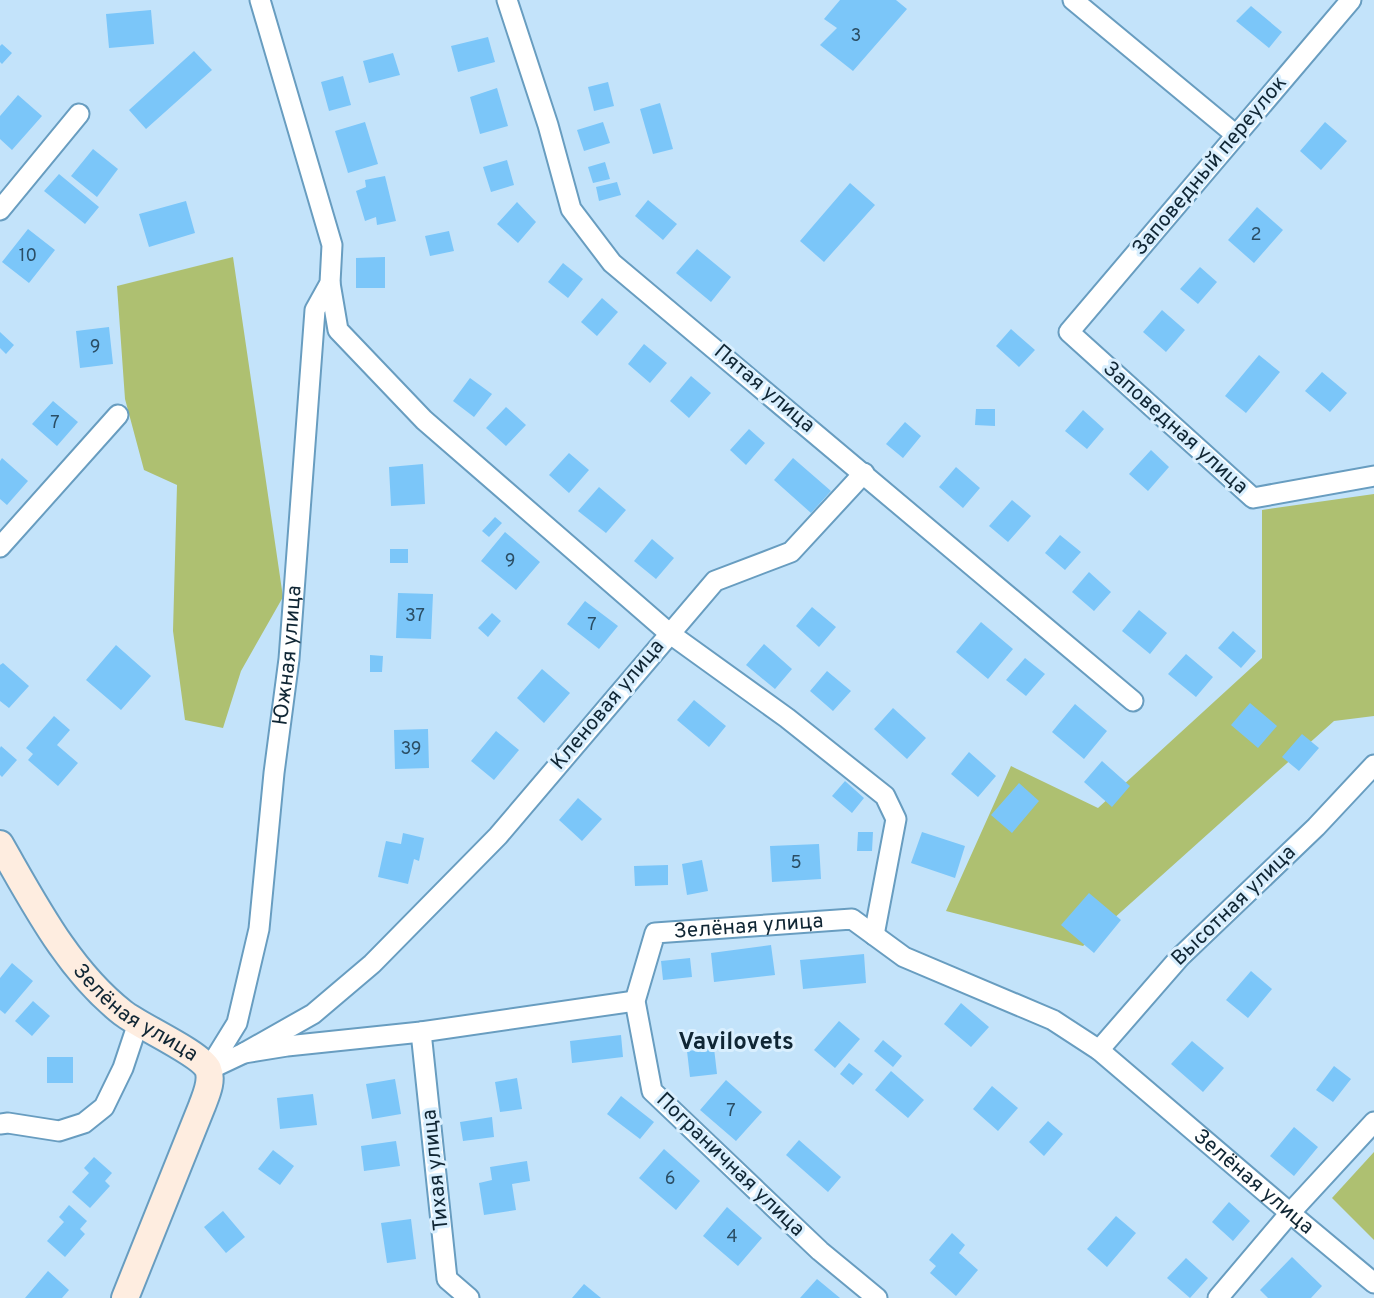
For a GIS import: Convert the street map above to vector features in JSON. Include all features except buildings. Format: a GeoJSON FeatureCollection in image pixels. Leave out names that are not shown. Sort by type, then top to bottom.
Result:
{"type":"FeatureCollection","features":[{"type":"Feature","properties":{"kind":"street","name":"Южная улица"},"geometry":{"type":"LineString","coordinates":[[125,1298],[209,1087],[208,1070],[237,1023],[259,929],[274,773],[289,659],[315,310],[330,283],[332,245],[260,0]]}},
{"type":"Feature","properties":{"kind":"street","name":"Пятая улица"},"geometry":{"type":"LineString","coordinates":[[507,0],[548,125],[571,209],[612,263],[1133,701]]}},
{"type":"Feature","properties":{"kind":"street"},"geometry":{"type":"LineString","coordinates":[[1073,0],[1236,135]]}},
{"type":"Feature","properties":{"kind":"street","name":"Заповедный переулок"},"geometry":{"type":"LineString","coordinates":[[1069,332],[1351,0]]}},
{"type":"Feature","properties":{"kind":"street"},"geometry":{"type":"LineString","coordinates":[[0,210],[79,114]]}},
{"type":"Feature","properties":{"kind":"street","name":"Кленовая улица"},"geometry":{"type":"LineString","coordinates":[[244,1053],[313,1014],[372,964],[498,836],[669,634],[424,420],[338,330],[330,283]]}},
{"type":"Feature","properties":{"kind":"street","name":"Заповедная улица"},"geometry":{"type":"LineString","coordinates":[[1069,332],[1252,498],[1374,475]]}},
{"type":"Feature","properties":{"kind":"street"},"geometry":{"type":"LineString","coordinates":[[0,547],[118,415]]}},
{"type":"Feature","properties":{"kind":"street"},"geometry":{"type":"LineString","coordinates":[[864,473],[791,552],[715,580],[669,634],[787,718],[885,796],[896,819],[874,935]]}},
{"type":"Feature","properties":{"kind":"street","name":"Высотная улица"},"geometry":{"type":"LineString","coordinates":[[1099,1051],[1180,957],[1316,827],[1374,765]]}},
{"type":"Feature","properties":{"kind":"street","name":"Зелёная улица"},"geometry":{"type":"LineString","coordinates":[[2,853],[72,959],[102,995],[124,1014],[195,1055],[208,1070],[244,1053],[287,1046],[421,1032],[635,1002],[655,933],[852,919],[904,957],[1053,1020],[1099,1051],[1374,1283]]}},
{"type":"Feature","properties":{"kind":"street","name":"Пограничная улица"},"geometry":{"type":"LineString","coordinates":[[635,1002],[652,1091],[820,1251],[877,1298]]}},
{"type":"Feature","properties":{"kind":"street"},"geometry":{"type":"LineString","coordinates":[[0,1124],[8,1122],[60,1131],[83,1124],[104,1107],[123,1069],[138,1023]]}},
{"type":"Feature","properties":{"kind":"street","name":"Тихая улица"},"geometry":{"type":"LineString","coordinates":[[421,1032],[447,1279],[469,1298]]}},
{"type":"Feature","properties":{"kind":"street"},"geometry":{"type":"LineString","coordinates":[[1218,1298],[1290,1213],[1374,1122]]}},
{"type":"Feature","properties":{"kind":"green space"},"geometry":{"type":"Polygon","coordinates":[[[233,257],[283,597],[241,671],[223,728],[185,720],[173,631],[177,485],[144,470],[125,399],[117,286],[233,257]]]}},
{"type":"Feature","properties":{"kind":"green space"},"geometry":{"type":"Polygon","coordinates":[[[1374,494],[1374,716],[1334,721],[1083,946],[946,911],[1011,766],[1098,808],[1262,658],[1262,510],[1374,494]]]}},
{"type":"Feature","properties":{"kind":"green space"},"geometry":{"type":"Polygon","coordinates":[[[1374,1152],[1374,1240],[1332,1198],[1374,1152]]]}},
{"type":"Feature","properties":{"kind":"district","name":"Vavilovets"},"geometry":{"type":"Point","coordinates":[736,1043]}}]}
